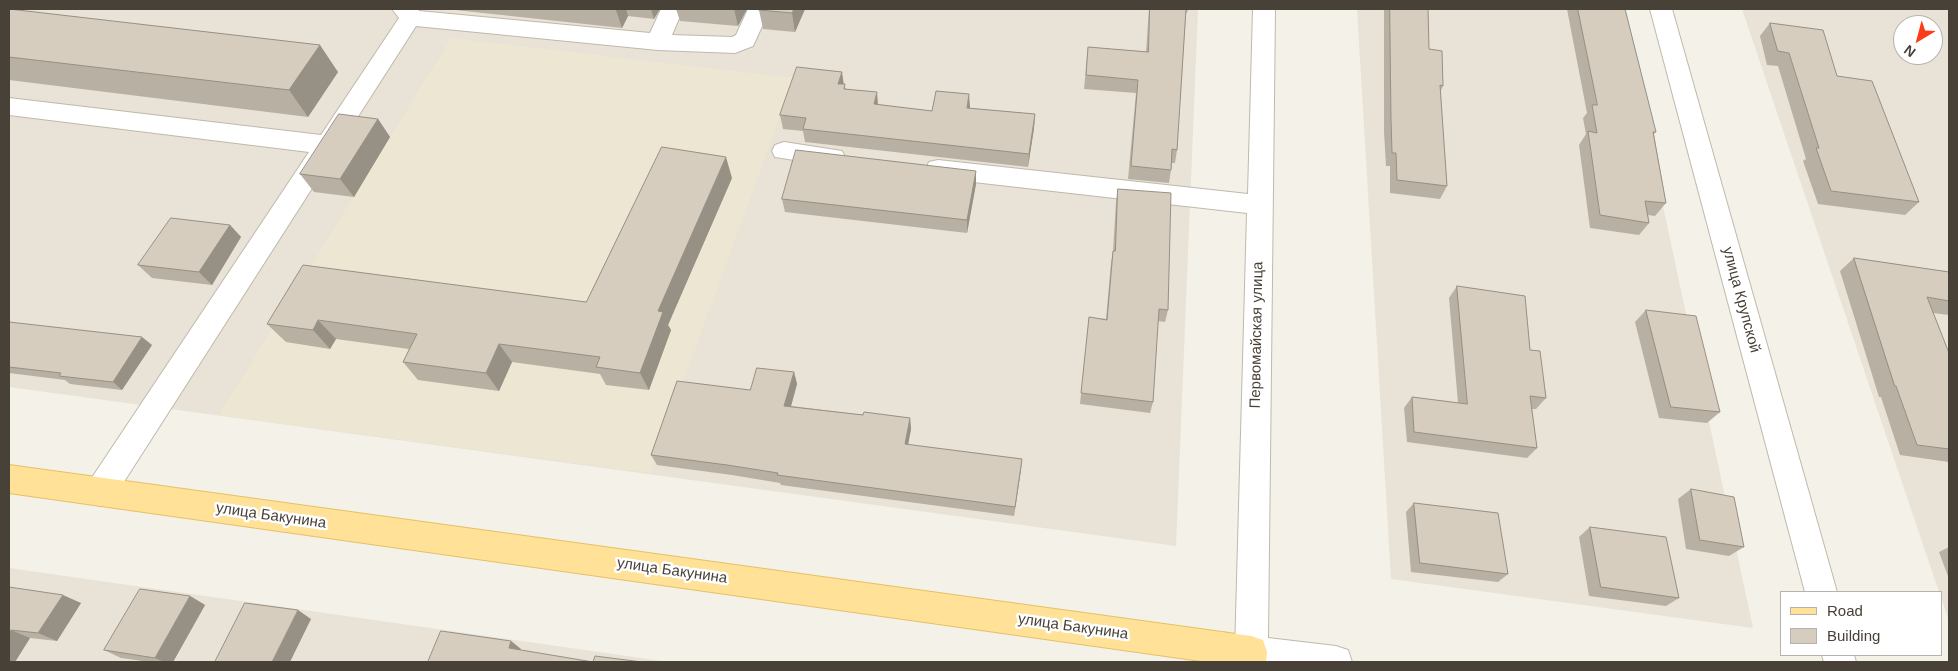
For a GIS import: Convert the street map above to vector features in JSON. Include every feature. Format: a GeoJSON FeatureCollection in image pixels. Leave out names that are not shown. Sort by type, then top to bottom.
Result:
{"type":"FeatureCollection","features":[{"type":"Feature","properties":{"kind":"main road","name":"улица Бакунина"},"geometry":{"type":"LineString","coordinates":[[9,479],[1250,657]]}},
{"type":"Feature","properties":{"kind":"street"},"geometry":{"type":"LineString","coordinates":[[658,42],[672,9]]}},
{"type":"Feature","properties":{"kind":"street"},"geometry":{"type":"LineString","coordinates":[[100,492],[326,145],[406,14],[658,42],[735,45],[745,40],[759,9]]}},
{"type":"Feature","properties":{"kind":"street","name":"Первомайская улица"},"geometry":{"type":"LineString","coordinates":[[1250,657],[1264,9]]}},
{"type":"Feature","properties":{"kind":"street","name":"улица Крупской"},"geometry":{"type":"LineString","coordinates":[[1661,9],[1821,591]]}},
{"type":"Feature","properties":{"kind":"street"},"geometry":{"type":"LineString","coordinates":[[9,106],[326,145]]}},
{"type":"Feature","properties":{"kind":"street"},"geometry":{"type":"LineString","coordinates":[[784,151],[854,159]]}},
{"type":"Feature","properties":{"kind":"street"},"geometry":{"type":"LineString","coordinates":[[913,166],[1260,205]]}},
{"type":"Feature","properties":{"kind":"street","name":"улица Бакунина"},"geometry":{"type":"LineString","coordinates":[[1250,657],[1336,662]]}},
{"type":"Feature","properties":{"kind":"shaded area"},"geometry":{"type":"Polygon","coordinates":[[[9,9],[1198,9],[1176,546],[9,387],[9,9]]]}},
{"type":"Feature","properties":{"kind":"shaded area"},"geometry":{"type":"Polygon","coordinates":[[[1357,9],[1621,9],[1753,628],[1391,579],[1357,9]]]}},
{"type":"Feature","properties":{"kind":"shaded area"},"geometry":{"type":"Polygon","coordinates":[[[1742,9],[1949,9],[1949,622],[1943,603],[1943,591],[1939,591],[1742,9]]]}},
{"type":"Feature","properties":{"kind":"shaded area"},"geometry":{"type":"Polygon","coordinates":[[[451,38],[794,78],[650,473],[219,415],[451,38]]]}},
{"type":"Feature","properties":{"kind":"shaded area"},"geometry":{"type":"Polygon","coordinates":[[[9,568],[669,662],[9,662],[9,568]]]}},
{"type":"Feature","properties":{"kind":"building"},"geometry":{"type":"Polygon","coordinates":[[[9,9],[320,45],[289,90],[9,57],[9,9]]]}},
{"type":"Feature","properties":{"kind":"building"},"geometry":{"type":"Polygon","coordinates":[[[760,9],[794,9],[792,13],[760,9]]]}},
{"type":"Feature","properties":{"kind":"building"},"geometry":{"type":"Polygon","coordinates":[[[1150,9],[1186,9],[1177,150],[1172,149],[1171,170],[1131,166],[1138,80],[1086,75],[1088,47],[1148,52],[1150,9]]]}},
{"type":"Feature","properties":{"kind":"building"},"geometry":{"type":"Polygon","coordinates":[[[1390,9],[1428,9],[1429,49],[1442,51],[1443,86],[1440,85],[1447,186],[1397,180],[1396,153],[1392,153],[1390,9]]]}},
{"type":"Feature","properties":{"kind":"building"},"geometry":{"type":"Polygon","coordinates":[[[1578,9],[1625,9],[1656,132],[1653,132],[1666,203],[1645,201],[1649,223],[1600,215],[1588,131],[1597,133],[1592,105],[1597,105],[1578,9]]]}},
{"type":"Feature","properties":{"kind":"building"},"geometry":{"type":"Polygon","coordinates":[[[1770,23],[1823,30],[1837,76],[1872,81],[1919,202],[1831,191],[1816,148],[1819,148],[1789,53],[1778,51],[1770,23]]]}},
{"type":"Feature","properties":{"kind":"building"},"geometry":{"type":"Polygon","coordinates":[[[797,67],[842,72],[838,84],[845,84],[844,89],[877,92],[874,104],[932,111],[936,91],[969,94],[967,108],[1035,114],[1029,154],[803,129],[806,118],[780,115],[797,67]]]}},
{"type":"Feature","properties":{"kind":"building"},"geometry":{"type":"Polygon","coordinates":[[[339,114],[378,119],[340,179],[300,174],[339,114]]]}},
{"type":"Feature","properties":{"kind":"building"},"geometry":{"type":"Polygon","coordinates":[[[662,147],[726,157],[658,311],[663,312],[640,373],[596,367],[600,357],[499,344],[486,373],[403,362],[417,334],[318,320],[313,330],[267,324],[303,265],[586,302],[662,147]]]}},
{"type":"Feature","properties":{"kind":"building"},"geometry":{"type":"Polygon","coordinates":[[[796,150],[976,171],[967,220],[782,199],[796,150]]]}},
{"type":"Feature","properties":{"kind":"building"},"geometry":{"type":"Polygon","coordinates":[[[1118,189],[1171,193],[1168,310],[1159,309],[1153,402],[1081,393],[1089,317],[1107,320],[1113,251],[1115,251],[1118,189]]]}},
{"type":"Feature","properties":{"kind":"building"},"geometry":{"type":"Polygon","coordinates":[[[171,218],[230,225],[199,272],[138,265],[171,218]]]}},
{"type":"Feature","properties":{"kind":"building"},"geometry":{"type":"Polygon","coordinates":[[[1854,258],[1949,272],[1949,301],[1927,297],[1949,353],[1949,449],[1917,445],[1895,386],[1854,258]]]}},
{"type":"Feature","properties":{"kind":"building"},"geometry":{"type":"Polygon","coordinates":[[[1457,286],[1525,296],[1530,350],[1540,351],[1546,398],[1530,396],[1537,448],[1414,432],[1412,397],[1467,404],[1457,286]]]}},
{"type":"Feature","properties":{"kind":"building"},"geometry":{"type":"Polygon","coordinates":[[[1646,310],[1696,316],[1720,412],[1671,407],[1646,310]]]}},
{"type":"Feature","properties":{"kind":"building"},"geometry":{"type":"Polygon","coordinates":[[[9,322],[142,337],[113,382],[59,376],[61,373],[9,367],[9,322]]]}},
{"type":"Feature","properties":{"kind":"building"},"geometry":{"type":"Polygon","coordinates":[[[757,368],[794,372],[784,406],[863,415],[864,412],[910,418],[905,444],[1022,459],[1015,507],[777,475],[778,473],[651,455],[677,381],[750,390],[757,368]]]}},
{"type":"Feature","properties":{"kind":"building"},"geometry":{"type":"Polygon","coordinates":[[[1691,489],[1734,497],[1744,547],[1700,540],[1691,489]]]}},
{"type":"Feature","properties":{"kind":"building"},"geometry":{"type":"Polygon","coordinates":[[[1414,503],[1498,513],[1508,574],[1420,563],[1414,503]]]}},
{"type":"Feature","properties":{"kind":"building"},"geometry":{"type":"Polygon","coordinates":[[[1590,527],[1666,537],[1679,598],[1601,587],[1590,527]]]}},
{"type":"Feature","properties":{"kind":"building"},"geometry":{"type":"Polygon","coordinates":[[[9,587],[63,595],[38,633],[11,630],[9,634],[9,587]]]}},
{"type":"Feature","properties":{"kind":"building"},"geometry":{"type":"Polygon","coordinates":[[[140,589],[190,596],[155,658],[104,650],[140,589]]]}},
{"type":"Feature","properties":{"kind":"building"},"geometry":{"type":"Polygon","coordinates":[[[245,603],[298,610],[272,662],[215,662],[245,603]]]}},
{"type":"Feature","properties":{"kind":"building"},"geometry":{"type":"Polygon","coordinates":[[[441,631],[511,641],[509,648],[593,662],[428,662],[441,631]]]}},
{"type":"Feature","properties":{"kind":"building"},"geometry":{"type":"Polygon","coordinates":[[[595,656],[642,662],[593,662],[595,656]]]}}]}
